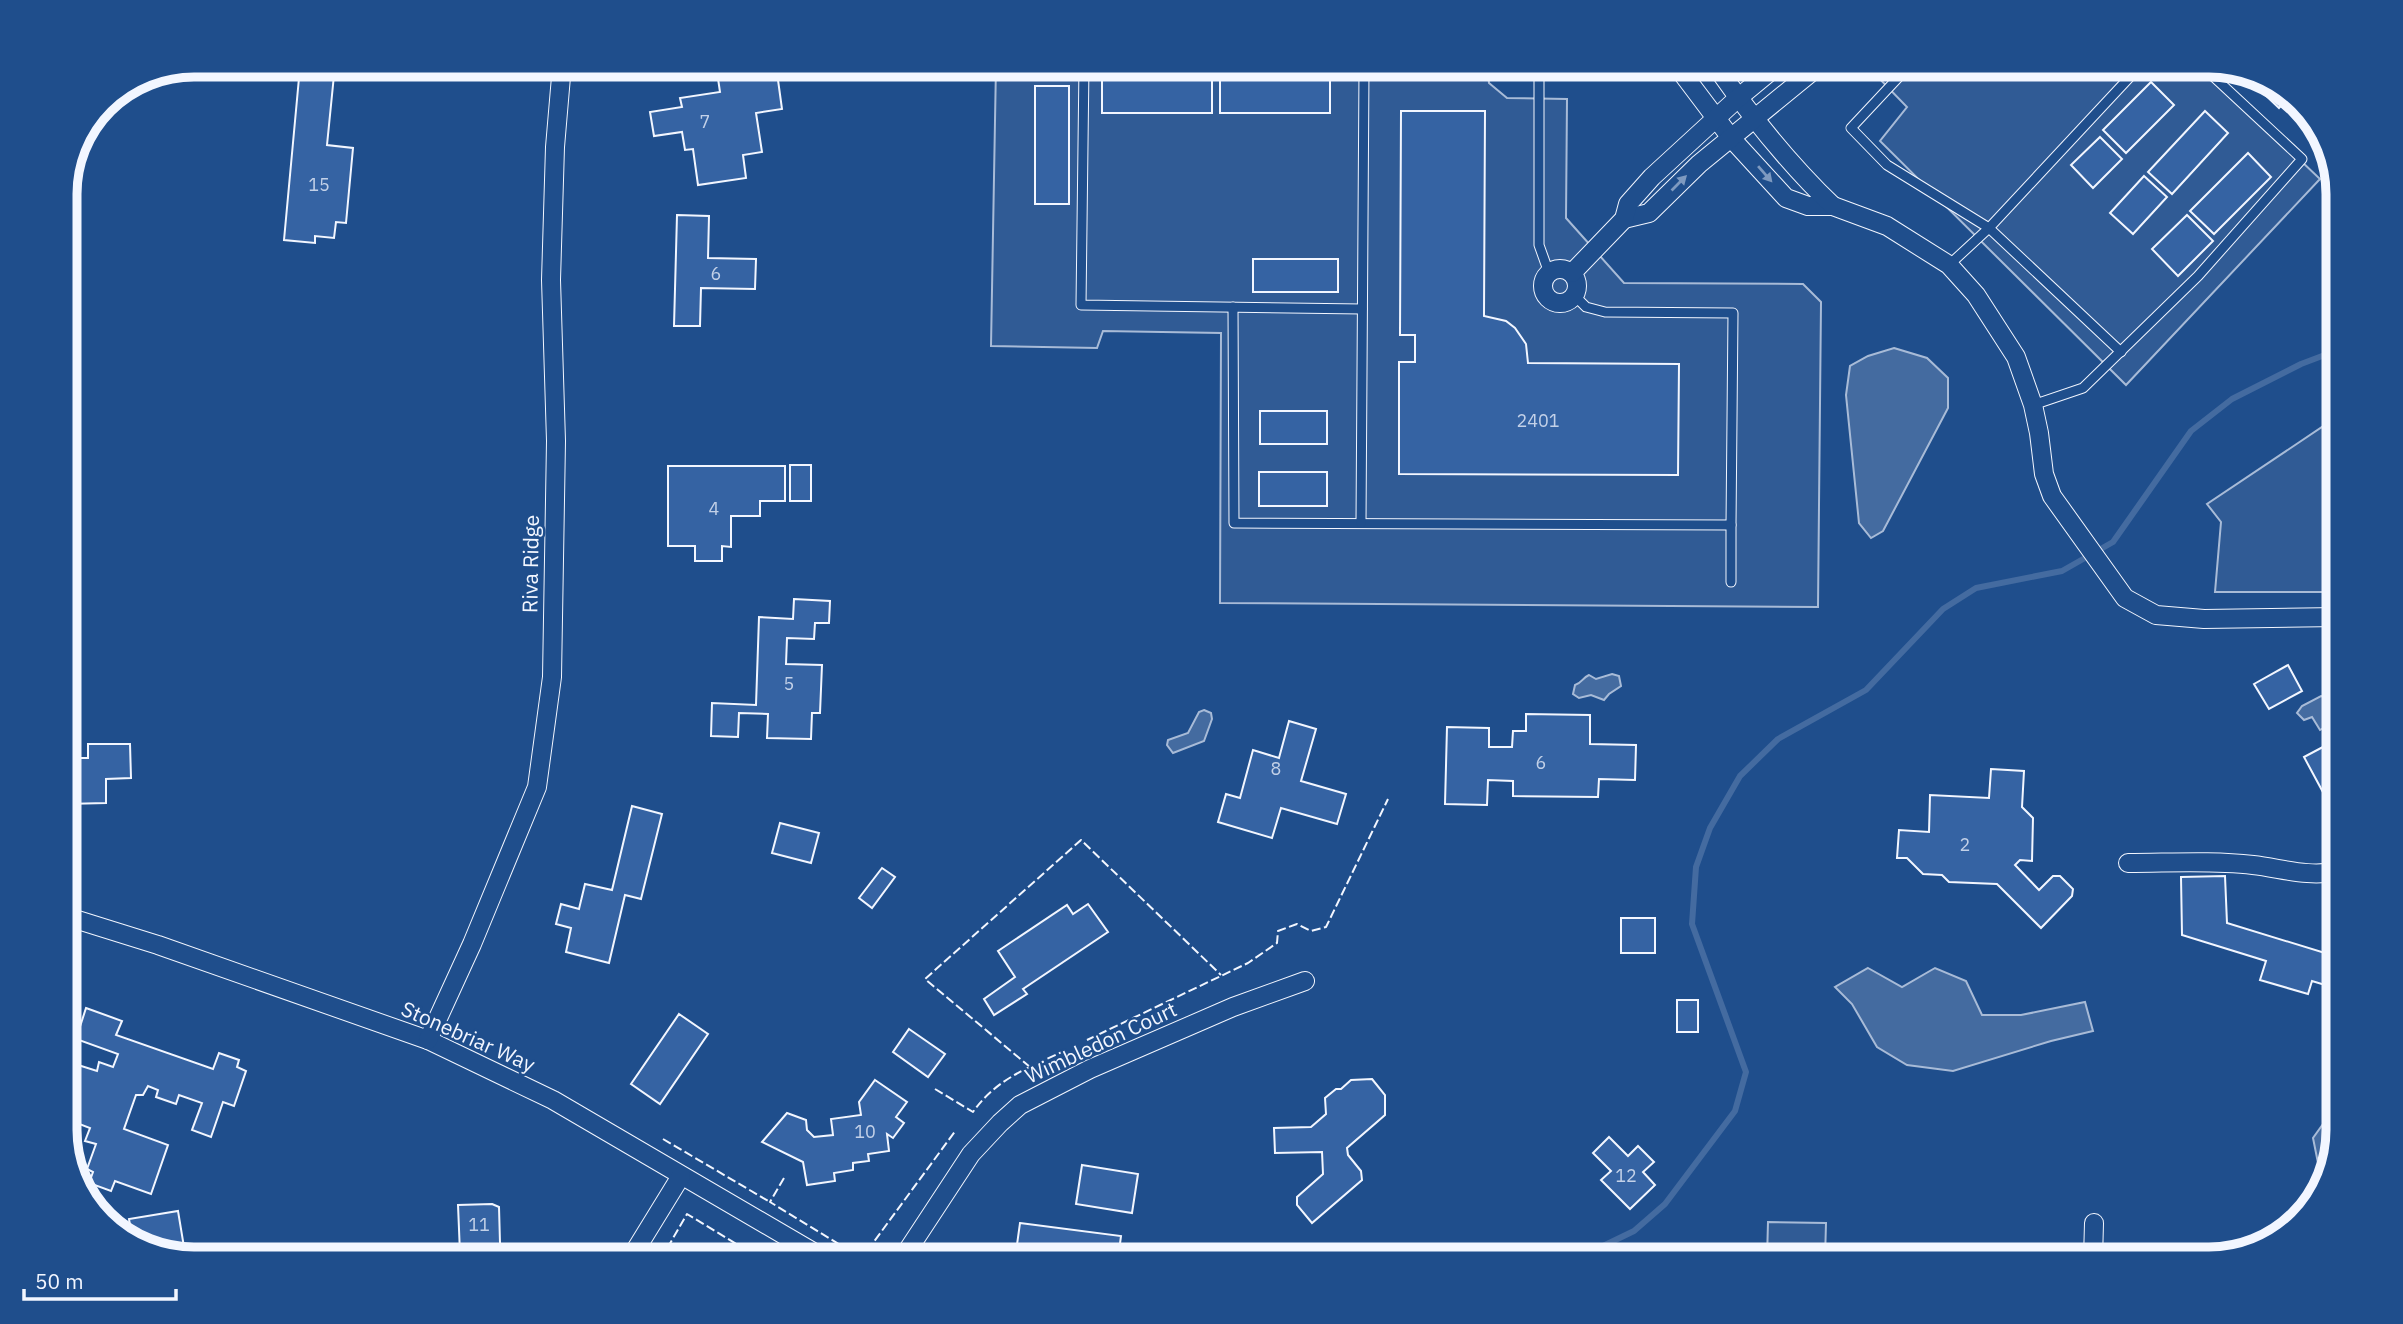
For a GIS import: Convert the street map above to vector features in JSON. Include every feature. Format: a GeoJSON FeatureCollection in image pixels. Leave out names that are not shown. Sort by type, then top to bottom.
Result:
{"type":"FeatureCollection","features":[{"type":"Feature","properties":{"kind":"street","name":"Riva Ridge"},"geometry":{"type":"LineString","coordinates":[[428,1040],[472,944],[537,787],[552,677],[556,441],[551,280],[555,147],[561,77]]}},
{"type":"Feature","properties":{"kind":"street"},"geometry":{"type":"LineString","coordinates":[[1685,77],[1731,138],[1786,198],[1808,206],[1833,206],[1887,226],[1949,265],[1976,295],[2016,357],[2033,405],[2044,474],[2052,496],[2125,597],[2156,615],[2204,619],[2326,617]]}},
{"type":"Feature","properties":{"kind":"street"},"geometry":{"type":"LineString","coordinates":[[1723,77],[1805,179],[1833,206]]}},
{"type":"Feature","properties":{"kind":"street"},"geometry":{"type":"LineString","coordinates":[[1572,273],[1624,219],[1628,204],[1652,177],[1763,77]]}},
{"type":"Feature","properties":{"kind":"street"},"geometry":{"type":"LineString","coordinates":[[1624,219],[1649,213],[1699,164],[1805,77]]}},
{"type":"Feature","properties":{"kind":"street"},"geometry":{"type":"LineString","coordinates":[[1561,269],[1572,273],[1578,284],[1575,296],[1558,304],[1547,298],[1543,282],[1549,273],[1561,269]]}},
{"type":"Feature","properties":{"kind":"street"},"geometry":{"type":"LineString","coordinates":[[2128,863],[2251,865],[2297,873],[2326,874]]}},
{"type":"Feature","properties":{"kind":"street","name":"Stonebriar Way"},"geometry":{"type":"LineString","coordinates":[[77,920],[158,945],[428,1040],[549,1098],[804,1247]]}},
{"type":"Feature","properties":{"kind":"street","name":"Wimbledon Court"},"geometry":{"type":"LineString","coordinates":[[910,1247],[971,1154],[1020,1105],[1090,1069],[1233,1007],[1305,981]]}},
{"type":"Feature","properties":{"kind":"street"},"geometry":{"type":"LineString","coordinates":[[637,1247],[681,1176]]}},
{"type":"Feature","properties":{"kind":"street"},"geometry":{"type":"LineString","coordinates":[[2093,1247],[2094,1223]]}},
{"type":"Feature","properties":{"kind":"lane"},"geometry":{"type":"LineString","coordinates":[[1084,77],[1081,305],[1362,309]]}},
{"type":"Feature","properties":{"kind":"lane"},"geometry":{"type":"LineString","coordinates":[[1361,523],[1364,77]]}},
{"type":"Feature","properties":{"kind":"lane"},"geometry":{"type":"LineString","coordinates":[[1539,77],[1539,245],[1549,273]]}},
{"type":"Feature","properties":{"kind":"lane"},"geometry":{"type":"LineString","coordinates":[[1898,77],[1851,128],[1887,165],[1989,228],[2121,352]]}},
{"type":"Feature","properties":{"kind":"lane"},"geometry":{"type":"LineString","coordinates":[[1949,265],[1989,228],[2130,77]]}},
{"type":"Feature","properties":{"kind":"lane"},"geometry":{"type":"LineString","coordinates":[[2033,405],[2083,388],[2198,276],[2302,159],[2214,77]]}},
{"type":"Feature","properties":{"kind":"lane"},"geometry":{"type":"LineString","coordinates":[[1575,296],[1586,307],[1605,312],[1733,313],[1731,582]]}},
{"type":"Feature","properties":{"kind":"lane"},"geometry":{"type":"LineString","coordinates":[[1233,307],[1234,523],[1731,525]]}},
{"type":"Feature","properties":{"kind":"shaded area"},"geometry":{"type":"Polygon","coordinates":[[[996,77],[1488,77],[1489,83],[1507,98],[1567,99],[1566,218],[1624,283],[1803,284],[1821,302],[1818,607],[1220,603],[1221,333],[1103,331],[1097,348],[991,346],[996,77]]]}},
{"type":"Feature","properties":{"kind":"shaded area"},"geometry":{"type":"Polygon","coordinates":[[[1878,77],[2213,77],[2320,179],[2126,385],[1880,141],[1907,107],[1878,77]]]}},
{"type":"Feature","properties":{"kind":"shaded area"},"geometry":{"type":"Polygon","coordinates":[[[1894,348],[1927,358],[1948,378],[1948,408],[1883,531],[1871,538],[1859,523],[1846,395],[1850,366],[1868,356],[1894,348]]]}},
{"type":"Feature","properties":{"kind":"shaded area"},"geometry":{"type":"Polygon","coordinates":[[[2322,427],[2326,433],[2326,592],[2215,592],[2221,522],[2207,504],[2322,427]]]}},
{"type":"Feature","properties":{"kind":"shaded area"},"geometry":{"type":"Polygon","coordinates":[[[1612,674],[1619,676],[1621,686],[1604,700],[1591,695],[1579,698],[1573,694],[1575,685],[1589,675],[1596,679],[1612,674]]]}},
{"type":"Feature","properties":{"kind":"shaded area"},"geometry":{"type":"Polygon","coordinates":[[[2321,696],[2326,698],[2326,726],[2320,730],[2312,717],[2304,720],[2297,713],[2302,706],[2321,696]]]}},
{"type":"Feature","properties":{"kind":"shaded area"},"geometry":{"type":"Polygon","coordinates":[[[1204,710],[1211,713],[1212,719],[1204,741],[1173,753],[1167,745],[1168,740],[1188,733],[1199,712],[1204,710]]]}},
{"type":"Feature","properties":{"kind":"shaded area"},"geometry":{"type":"Polygon","coordinates":[[[1868,968],[1902,987],[1935,968],[1966,981],[1982,1015],[2021,1015],[2085,1002],[2093,1031],[1953,1071],[1907,1065],[1877,1047],[1852,1004],[1835,987],[1868,968]]]}},
{"type":"Feature","properties":{"kind":"shaded area"},"geometry":{"type":"Polygon","coordinates":[[[2326,1120],[2325,1145],[2319,1168],[2319,1168],[2313,1138],[2326,1120]]]}},
{"type":"Feature","properties":{"kind":"shaded area"},"geometry":{"type":"Polygon","coordinates":[[[1768,1222],[1826,1223],[1825,1247],[1767,1247],[1768,1222]]]}},
{"type":"Feature","properties":{"kind":"building"},"geometry":{"type":"Polygon","coordinates":[[[299,77],[334,77],[327,145],[353,148],[346,223],[336,222],[334,238],[315,236],[315,243],[284,240],[299,77]]]}},
{"type":"Feature","properties":{"kind":"building"},"geometry":{"type":"Polygon","coordinates":[[[718,77],[797,77],[778,80],[782,109],[756,113],[762,152],[743,155],[746,178],[698,185],[693,149],[685,150],[682,132],[654,136],[650,112],[682,107],[680,98],[720,92],[718,77]]]}},
{"type":"Feature","properties":{"kind":"building"},"geometry":{"type":"Polygon","coordinates":[[[1102,80],[1212,80],[1212,113],[1102,113],[1102,80]]]}},
{"type":"Feature","properties":{"kind":"building"},"geometry":{"type":"Polygon","coordinates":[[[1220,80],[1330,80],[1330,113],[1220,113],[1220,80]]]}},
{"type":"Feature","properties":{"kind":"building"},"geometry":{"type":"Polygon","coordinates":[[[2151,82],[2174,105],[2126,153],[2103,130],[2151,82]]]}},
{"type":"Feature","properties":{"kind":"building"},"geometry":{"type":"Polygon","coordinates":[[[1035,86],[1069,86],[1069,204],[1035,204],[1035,86]]]}},
{"type":"Feature","properties":{"kind":"building"},"geometry":{"type":"Polygon","coordinates":[[[2258,88],[2283,104],[2279,108],[2258,88]]]}},
{"type":"Feature","properties":{"kind":"building"},"geometry":{"type":"Polygon","coordinates":[[[1401,111],[1485,111],[1484,316],[1506,321],[1515,328],[1526,344],[1528,363],[1679,364],[1678,475],[1399,474],[1399,362],[1415,362],[1415,335],[1400,335],[1401,111]]]}},
{"type":"Feature","properties":{"kind":"building"},"geometry":{"type":"Polygon","coordinates":[[[2205,111],[2228,133],[2172,194],[2148,172],[2205,111]]]}},
{"type":"Feature","properties":{"kind":"building"},"geometry":{"type":"Polygon","coordinates":[[[2100,137],[2122,159],[2093,188],[2071,165],[2100,137]]]}},
{"type":"Feature","properties":{"kind":"building"},"geometry":{"type":"Polygon","coordinates":[[[2248,153],[2271,177],[2214,234],[2190,211],[2248,153]]]}},
{"type":"Feature","properties":{"kind":"building"},"geometry":{"type":"Polygon","coordinates":[[[2144,176],[2167,197],[2133,234],[2110,213],[2144,176]]]}},
{"type":"Feature","properties":{"kind":"building"},"geometry":{"type":"Polygon","coordinates":[[[677,215],[709,216],[708,258],[756,259],[755,289],[701,288],[700,326],[674,326],[677,215]]]}},
{"type":"Feature","properties":{"kind":"building"},"geometry":{"type":"Polygon","coordinates":[[[2187,215],[2213,241],[2178,276],[2152,249],[2187,215]]]}},
{"type":"Feature","properties":{"kind":"building"},"geometry":{"type":"Polygon","coordinates":[[[1253,259],[1338,259],[1338,292],[1253,292],[1253,259]]]}},
{"type":"Feature","properties":{"kind":"building"},"geometry":{"type":"Polygon","coordinates":[[[1260,411],[1327,411],[1327,444],[1260,444],[1260,411]]]}},
{"type":"Feature","properties":{"kind":"building"},"geometry":{"type":"Polygon","coordinates":[[[790,465],[811,465],[811,501],[790,501],[790,465]]]}},
{"type":"Feature","properties":{"kind":"building"},"geometry":{"type":"Polygon","coordinates":[[[668,466],[785,466],[785,501],[760,501],[760,516],[731,516],[731,547],[722,546],[722,561],[695,561],[695,546],[668,546],[668,466]]]}},
{"type":"Feature","properties":{"kind":"building"},"geometry":{"type":"Polygon","coordinates":[[[1259,472],[1327,472],[1327,506],[1259,506],[1259,472]]]}},
{"type":"Feature","properties":{"kind":"building"},"geometry":{"type":"Polygon","coordinates":[[[794,599],[830,601],[829,623],[815,623],[814,639],[787,638],[786,664],[822,665],[820,713],[812,713],[811,739],[767,738],[768,714],[739,713],[738,737],[711,736],[712,703],[756,705],[759,617],[793,619],[794,599]]]}},
{"type":"Feature","properties":{"kind":"building"},"geometry":{"type":"Polygon","coordinates":[[[2288,665],[2302,691],[2269,709],[2254,684],[2288,665]]]}},
{"type":"Feature","properties":{"kind":"building"},"geometry":{"type":"Polygon","coordinates":[[[1526,714],[1590,715],[1590,744],[1636,745],[1635,780],[1599,779],[1598,797],[1513,796],[1513,781],[1488,780],[1487,805],[1445,804],[1447,727],[1489,728],[1489,747],[1512,747],[1513,731],[1526,731],[1526,714]]]}},
{"type":"Feature","properties":{"kind":"building"},"geometry":{"type":"Polygon","coordinates":[[[1289,721],[1316,729],[1301,781],[1346,794],[1337,824],[1281,808],[1272,838],[1218,822],[1226,794],[1240,798],[1253,750],[1279,758],[1289,721]]]}},
{"type":"Feature","properties":{"kind":"building"},"geometry":{"type":"Polygon","coordinates":[[[88,744],[130,744],[131,778],[106,779],[106,803],[77,804],[77,758],[88,758],[88,744]]]}},
{"type":"Feature","properties":{"kind":"building"},"geometry":{"type":"Polygon","coordinates":[[[2326,745],[2326,793],[2324,794],[2304,757],[2326,745]]]}},
{"type":"Feature","properties":{"kind":"building"},"geometry":{"type":"Polygon","coordinates":[[[1991,769],[2024,771],[2022,807],[2033,818],[2032,861],[2020,860],[2015,865],[2039,890],[2053,876],[2060,876],[2073,889],[2072,896],[2041,928],[1997,884],[1949,882],[1942,875],[1923,874],[1907,858],[1897,858],[1899,830],[1929,832],[1930,795],[1989,798],[1991,769]]]}},
{"type":"Feature","properties":{"kind":"building"},"geometry":{"type":"Polygon","coordinates":[[[632,806],[662,814],[641,899],[625,895],[609,963],[566,952],[571,928],[556,924],[561,904],[579,909],[585,884],[612,890],[632,806]]]}},
{"type":"Feature","properties":{"kind":"building"},"geometry":{"type":"Polygon","coordinates":[[[780,823],[819,833],[811,863],[772,853],[780,823]]]}},
{"type":"Feature","properties":{"kind":"building"},"geometry":{"type":"Polygon","coordinates":[[[882,868],[895,877],[872,908],[859,898],[882,868]]]}},
{"type":"Feature","properties":{"kind":"building"},"geometry":{"type":"Polygon","coordinates":[[[2225,876],[2227,923],[2326,953],[2326,985],[2312,981],[2308,994],[2260,980],[2266,961],[2182,935],[2181,877],[2225,876]]]}},
{"type":"Feature","properties":{"kind":"building"},"geometry":{"type":"Polygon","coordinates":[[[1088,904],[1108,932],[1023,989],[1027,994],[994,1015],[984,999],[1015,977],[998,951],[1067,905],[1073,914],[1088,904]]]}},
{"type":"Feature","properties":{"kind":"building"},"geometry":{"type":"Polygon","coordinates":[[[1621,918],[1655,918],[1655,953],[1621,953],[1621,918]]]}},
{"type":"Feature","properties":{"kind":"building"},"geometry":{"type":"Polygon","coordinates":[[[1677,1000],[1698,1000],[1698,1032],[1677,1032],[1677,1000]]]}},
{"type":"Feature","properties":{"kind":"building"},"geometry":{"type":"Polygon","coordinates":[[[86,1008],[122,1021],[116,1035],[213,1069],[219,1053],[239,1060],[237,1067],[246,1071],[234,1106],[223,1102],[211,1137],[192,1130],[202,1103],[179,1095],[176,1104],[156,1097],[158,1090],[148,1086],[143,1095],[136,1095],[124,1129],[168,1145],[151,1194],[115,1181],[111,1191],[89,1182],[93,1172],[87,1169],[96,1144],[85,1141],[90,1128],[77,1123],[77,1065],[97,1071],[99,1062],[113,1067],[118,1054],[77,1039],[86,1008]]]}},
{"type":"Feature","properties":{"kind":"building"},"geometry":{"type":"Polygon","coordinates":[[[679,1014],[708,1034],[660,1104],[631,1084],[679,1014]]]}},
{"type":"Feature","properties":{"kind":"building"},"geometry":{"type":"Polygon","coordinates":[[[909,1029],[945,1054],[928,1077],[893,1052],[909,1029]]]}},
{"type":"Feature","properties":{"kind":"building"},"geometry":{"type":"Polygon","coordinates":[[[1372,1079],[1385,1095],[1385,1115],[1347,1148],[1348,1155],[1361,1171],[1362,1180],[1312,1223],[1297,1205],[1297,1197],[1323,1174],[1322,1152],[1275,1153],[1274,1128],[1311,1127],[1326,1114],[1325,1098],[1336,1089],[1341,1089],[1351,1080],[1372,1079]]]}},
{"type":"Feature","properties":{"kind":"building"},"geometry":{"type":"Polygon","coordinates":[[[875,1080],[907,1102],[896,1117],[904,1123],[893,1138],[887,1134],[889,1151],[868,1154],[869,1161],[853,1163],[853,1170],[834,1173],[835,1181],[807,1185],[803,1162],[762,1142],[787,1113],[806,1120],[807,1130],[814,1137],[833,1135],[831,1119],[861,1115],[859,1102],[875,1080]]]}},
{"type":"Feature","properties":{"kind":"building"},"geometry":{"type":"Polygon","coordinates":[[[1609,1137],[1628,1156],[1638,1146],[1654,1162],[1643,1172],[1655,1185],[1630,1209],[1601,1180],[1611,1171],[1593,1153],[1609,1137]]]}},
{"type":"Feature","properties":{"kind":"building"},"geometry":{"type":"Polygon","coordinates":[[[1082,1165],[1138,1174],[1132,1213],[1076,1204],[1082,1165]]]}},
{"type":"Feature","properties":{"kind":"building"},"geometry":{"type":"Polygon","coordinates":[[[492,1204],[499,1207],[498,1247],[460,1247],[458,1205],[492,1204]]]}},
{"type":"Feature","properties":{"kind":"building"},"geometry":{"type":"Polygon","coordinates":[[[178,1211],[184,1246],[171,1245],[142,1235],[130,1228],[129,1219],[178,1211]]]}},
{"type":"Feature","properties":{"kind":"building"},"geometry":{"type":"Polygon","coordinates":[[[1020,1223],[1121,1236],[1120,1247],[1017,1247],[1020,1223]]]}},
{"type":"Feature","properties":{"kind":"waterway"},"geometry":{"type":"LineString","coordinates":[[1601,1247],[1634,1231],[1665,1204],[1735,1111],[1746,1072],[1692,924],[1696,867],[1710,828],[1740,776],[1778,739],[1866,690],[1943,609],[1976,588],[2062,571],[2113,542],[2191,431],[2232,399],[2301,364],[2326,355]]}},
{"type":"Feature","properties":{"kind":"fence"},"geometry":{"type":"LineString","coordinates":[[1087,1040],[1248,963],[1277,943],[1278,931],[1297,924],[1311,931],[1326,927],[1388,799]]}},
{"type":"Feature","properties":{"kind":"fence"},"geometry":{"type":"LineString","coordinates":[[1030,1067],[925,979],[1081,840],[1221,975]]}},
{"type":"Feature","properties":{"kind":"fence"},"geometry":{"type":"LineString","coordinates":[[935,1089],[973,1112],[1002,1083],[1064,1051]]}},
{"type":"Feature","properties":{"kind":"fence"},"geometry":{"type":"LineString","coordinates":[[870,1247],[956,1130]]}},
{"type":"Feature","properties":{"kind":"fence"},"geometry":{"type":"LineString","coordinates":[[663,1139],[770,1202]]}},
{"type":"Feature","properties":{"kind":"fence"},"geometry":{"type":"LineString","coordinates":[[784,1178],[770,1202],[843,1247]]}},
{"type":"Feature","properties":{"kind":"fence"},"geometry":{"type":"LineString","coordinates":[[668,1247],[687,1214],[741,1247]]}}]}
